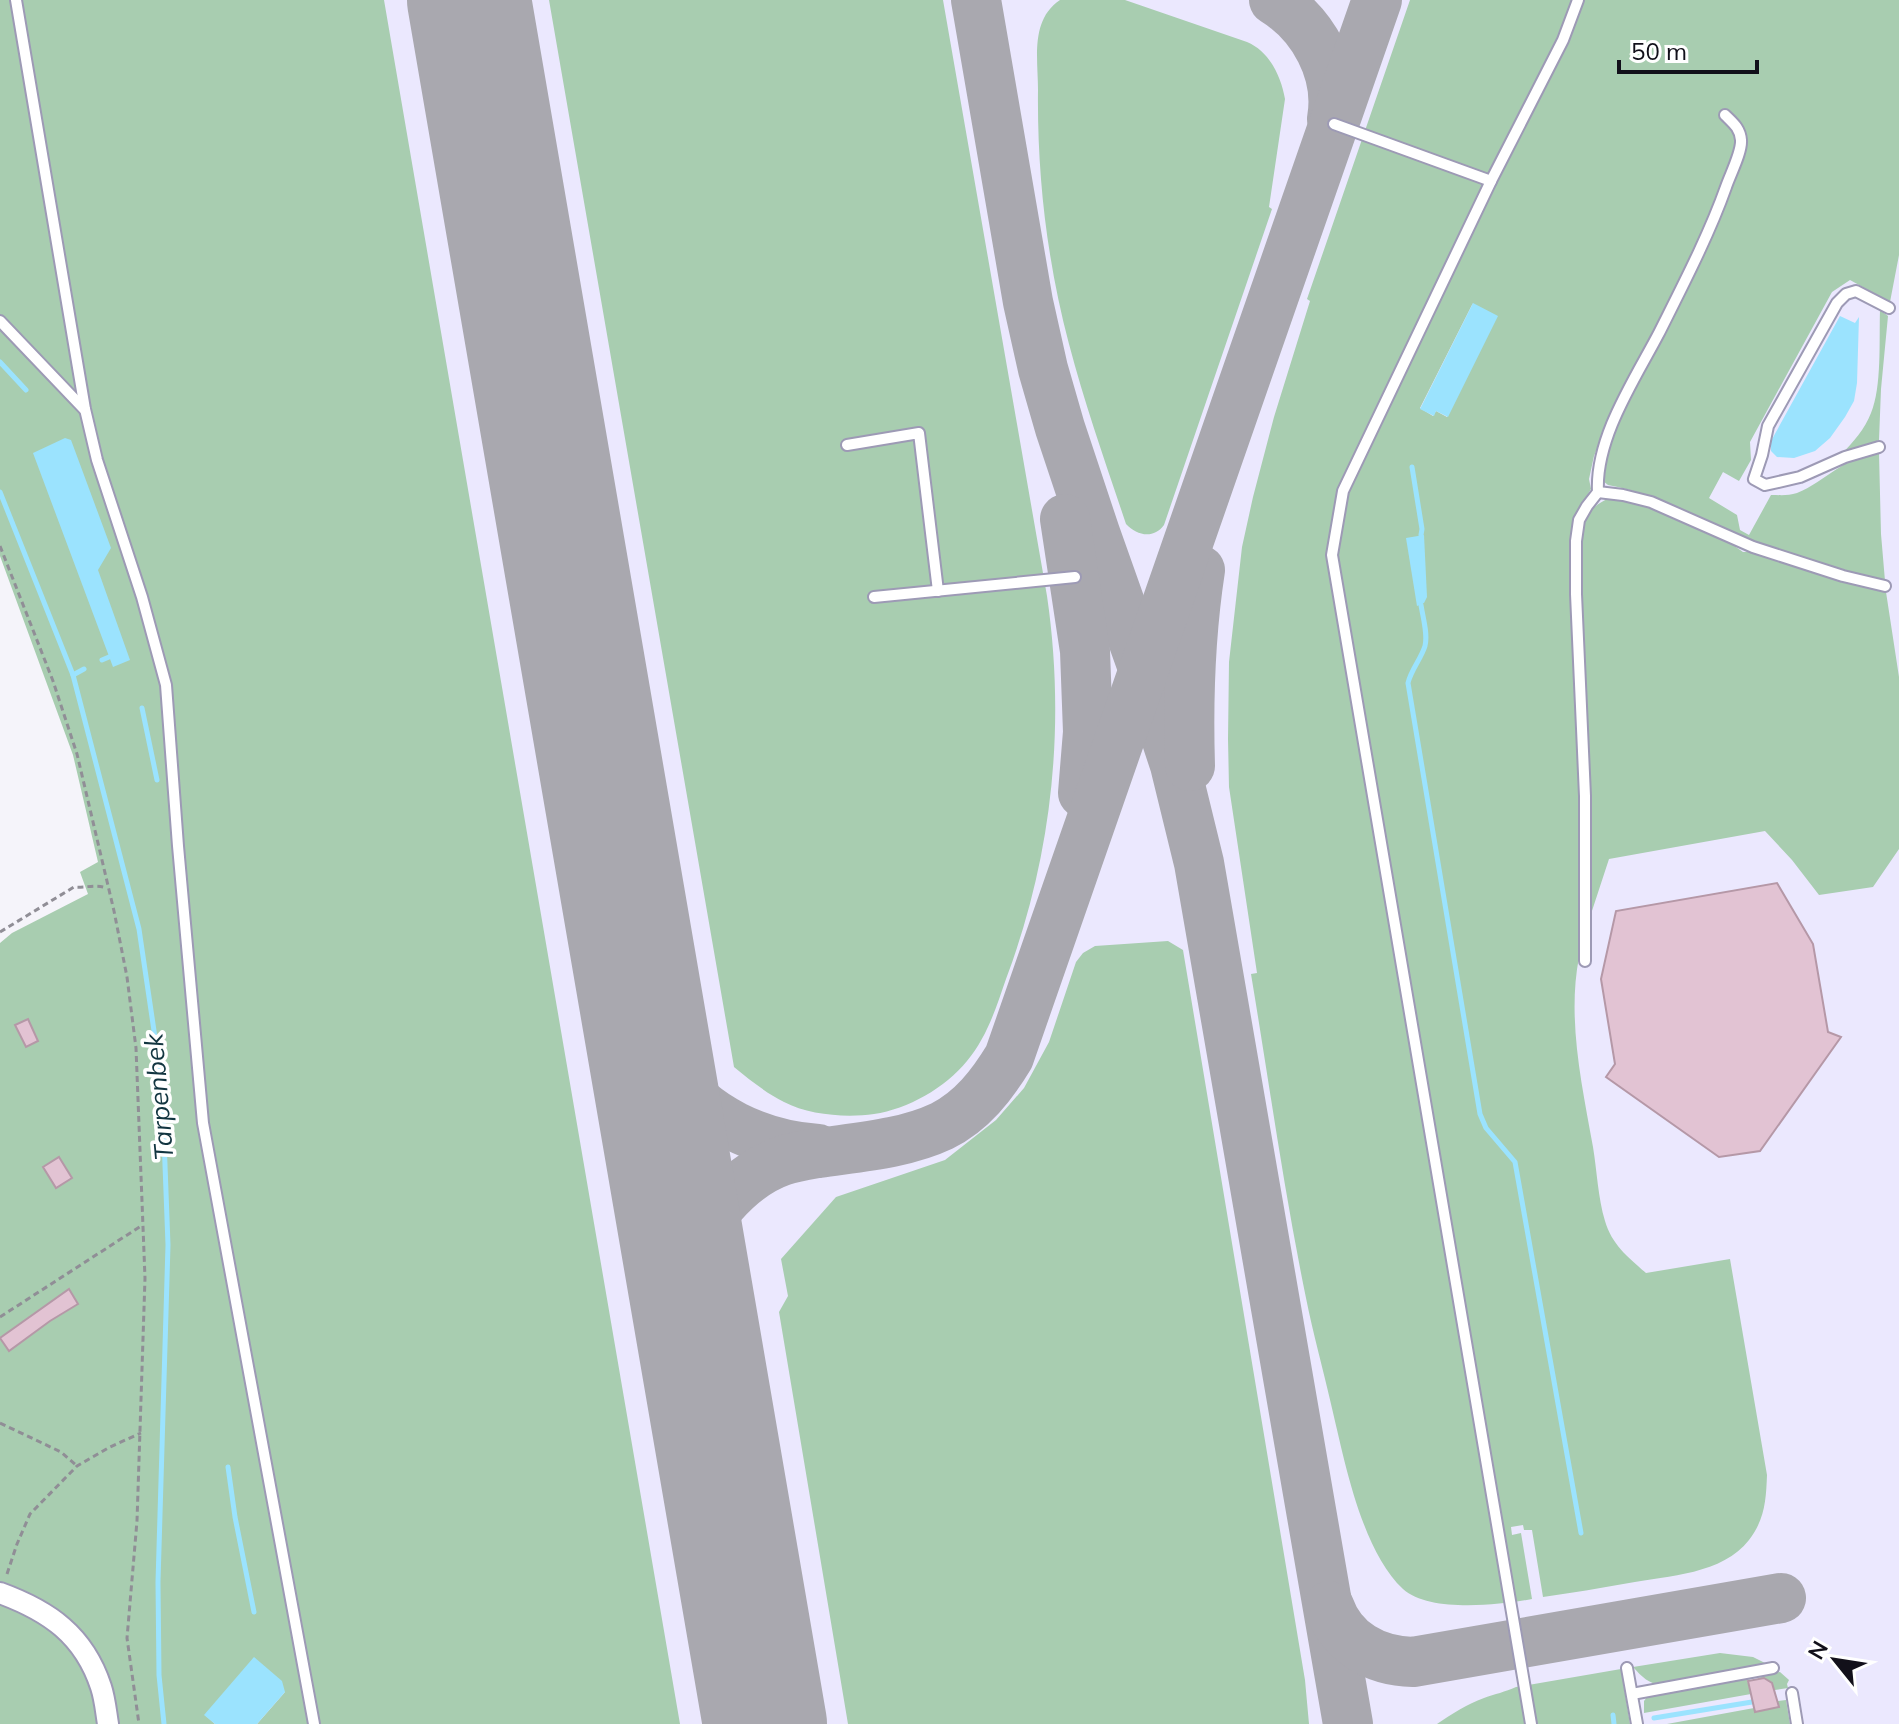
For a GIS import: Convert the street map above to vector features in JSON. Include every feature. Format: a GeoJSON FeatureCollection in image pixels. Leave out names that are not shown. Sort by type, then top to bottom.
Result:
{"type":"FeatureCollection","features":[{"type":"Feature","properties":{"kind":"street"},"geometry":{"type":"LineString","coordinates":[[1,1593],[30,1605],[69,1632],[89,1658],[102,1689],[108,1724]]}},
{"type":"Feature","properties":{"kind":"lane"},"geometry":{"type":"LineString","coordinates":[[16,0],[85,409],[97,460],[142,597],[166,685],[203,1123],[314,1724]]}},
{"type":"Feature","properties":{"kind":"lane"},"geometry":{"type":"LineString","coordinates":[[1531,1724],[1332,555],[1343,491],[1491,181],[1563,40],[1578,0]]}},
{"type":"Feature","properties":{"kind":"lane"},"geometry":{"type":"LineString","coordinates":[[1585,961],[1585,796],[1576,594],[1579,520],[1598,492],[1600,458],[1609,430],[1671,310],[1721,200],[1742,144],[1738,128],[1725,115]]}},
{"type":"Feature","properties":{"kind":"lane"},"geometry":{"type":"LineString","coordinates":[[1334,124],[1491,181]]}},
{"type":"Feature","properties":{"kind":"lane"},"geometry":{"type":"LineString","coordinates":[[1879,447],[1845,457],[1800,477],[1765,485],[1754,479],[1768,426],[1837,303],[1846,294],[1856,291],[1889,308]]}},
{"type":"Feature","properties":{"kind":"lane"},"geometry":{"type":"LineString","coordinates":[[0,321],[85,409]]}},
{"type":"Feature","properties":{"kind":"lane"},"geometry":{"type":"LineString","coordinates":[[847,445],[919,433],[938,591]]}},
{"type":"Feature","properties":{"kind":"lane"},"geometry":{"type":"LineString","coordinates":[[1598,492],[1651,502],[1753,547],[1885,586]]}},
{"type":"Feature","properties":{"kind":"lane"},"geometry":{"type":"LineString","coordinates":[[874,597],[1075,577]]}},
{"type":"Feature","properties":{"kind":"lane"},"geometry":{"type":"LineString","coordinates":[[1627,1668],[1637,1724]]}},
{"type":"Feature","properties":{"kind":"lane"},"geometry":{"type":"LineString","coordinates":[[1632,1694],[1773,1668]]}},
{"type":"Feature","properties":{"kind":"lane"},"geometry":{"type":"LineString","coordinates":[[1778,1695],[1795,1692],[1797,1724]]}},
{"type":"Feature","properties":{"kind":"path"},"geometry":{"type":"LineString","coordinates":[[0,546],[53,681],[77,754],[127,977],[136,1048],[145,1278],[137,1521],[127,1638],[139,1724]]}},
{"type":"Feature","properties":{"kind":"path"},"geometry":{"type":"LineString","coordinates":[[0,932],[74,887],[99,885],[108,888]]}},
{"type":"Feature","properties":{"kind":"path"},"geometry":{"type":"LineString","coordinates":[[0,1317],[143,1225]]}},
{"type":"Feature","properties":{"kind":"path"},"geometry":{"type":"LineString","coordinates":[[0,1423],[61,1452],[77,1466]]}},
{"type":"Feature","properties":{"kind":"path"},"geometry":{"type":"LineString","coordinates":[[1,1593],[30,1514],[77,1466],[141,1433]]}},
{"type":"Feature","properties":{"kind":"shaded area"},"geometry":{"type":"Polygon","coordinates":[[[0,0],[1899,0],[1899,1724],[192,1724],[200,1260],[0,0]]]}},
{"type":"Feature","properties":{"kind":"green space"},"geometry":{"type":"Polygon","coordinates":[[[0,0],[384,0],[680,1724],[257,1724],[285,1692],[205,1715],[215,1724],[116,1724],[109,1688],[63,1638],[81,1663],[94,1691],[100,1724],[0,1724],[0,943],[12,933],[88,894],[80,872],[98,862],[73,755],[0,556],[0,0]]]}},
{"type":"Feature","properties":{"kind":"green space"},"geometry":{"type":"Polygon","coordinates":[[[549,0],[943,0],[1047,596],[1053,645],[1055,742],[1044,838],[1034,886],[1022,933],[990,1022],[974,1052],[958,1071],[937,1088],[900,1107],[852,1116],[805,1110],[771,1095],[734,1067],[549,0]]]}},
{"type":"Feature","properties":{"kind":"green space"},"geometry":{"type":"Polygon","coordinates":[[[1060,0],[1125,0],[1247,42],[1262,51],[1273,65],[1285,99],[1269,207],[1272,209],[1164,525],[1150,534],[1140,533],[1126,524],[1075,367],[1049,250],[1039,154],[1037,53],[1044,18],[1060,0]]]}},
{"type":"Feature","properties":{"kind":"green space"},"geometry":{"type":"Polygon","coordinates":[[[1410,0],[1899,0],[1899,255],[1890,302],[1850,280],[1832,292],[1750,442],[1751,460],[1739,481],[1723,472],[1709,498],[1737,515],[1740,530],[1749,535],[1771,495],[1797,493],[1846,463],[1879,453],[1885,581],[1770,548],[1656,499],[1603,481],[1603,466],[1618,422],[1674,311],[1699,240],[1606,427],[1594,456],[1589,479],[1591,489],[1574,518],[1570,542],[1581,796],[1575,1028],[1599,1194],[1608,1229],[1616,1244],[1646,1273],[1730,1259],[1767,1475],[1764,1509],[1749,1540],[1725,1560],[1694,1572],[1543,1597],[1532,1530],[1524,1530],[1523,1525],[1511,1527],[1512,1535],[1521,1533],[1532,1599],[1484,1605],[1430,1602],[1403,1589],[1388,1572],[1365,1528],[1356,1502],[1312,1324],[1291,1217],[1251,974],[1257,973],[1229,787],[1229,662],[1242,547],[1274,417],[1310,301],[1307,299],[1410,0]],[[1473,303],[1420,408],[1433,416],[1436,411],[1447,417],[1473,303]]]}},
{"type":"Feature","properties":{"kind":"green space"},"geometry":{"type":"Polygon","coordinates":[[[1880,310],[1888,316],[1879,440],[1841,455],[1862,430],[1875,402],[1880,310]]]}},
{"type":"Feature","properties":{"kind":"green space"},"geometry":{"type":"Polygon","coordinates":[[[1607,499],[1622,499],[1651,507],[1726,540],[1743,552],[1753,552],[1886,592],[1899,677],[1899,849],[1873,887],[1819,895],[1765,831],[1609,859],[1589,920],[1580,540],[1588,515],[1607,499]]]}},
{"type":"Feature","properties":{"kind":"green space"},"geometry":{"type":"Polygon","coordinates":[[[1168,941],[1183,950],[1305,1680],[1309,1724],[848,1724],[779,1312],[788,1296],[781,1259],[836,1197],[945,1160],[996,1120],[1024,1088],[1049,1042],[1076,962],[1083,953],[1095,946],[1168,941]]]}},
{"type":"Feature","properties":{"kind":"green space"},"geometry":{"type":"Polygon","coordinates":[[[1720,1653],[1753,1657],[1765,1663],[1662,1685],[1646,1679],[1633,1667],[1720,1653]]]}},
{"type":"Feature","properties":{"kind":"green space"},"geometry":{"type":"Polygon","coordinates":[[[1621,1669],[1630,1724],[1437,1724],[1472,1703],[1516,1687],[1621,1669]]]}},
{"type":"Feature","properties":{"kind":"green space"},"geometry":{"type":"Polygon","coordinates":[[[1780,1672],[1789,1680],[1788,1688],[1775,1690],[1768,1680],[1758,1677],[1747,1680],[1751,1694],[1644,1713],[1647,1697],[1780,1672]]]}},
{"type":"Feature","properties":{"kind":"green space"},"geometry":{"type":"Polygon","coordinates":[[[1786,1700],[1790,1724],[1667,1724],[1754,1708],[1755,1712],[1778,1707],[1778,1701],[1786,1700]]]}},
{"type":"Feature","properties":{"kind":"water"},"geometry":{"type":"Polygon","coordinates":[[[1473,303],[1498,316],[1448,417],[1436,411],[1434,416],[1420,409],[1473,303]]]}},
{"type":"Feature","properties":{"kind":"water"},"geometry":{"type":"Polygon","coordinates":[[[1840,316],[1855,323],[1859,317],[1854,401],[1830,438],[1815,451],[1794,458],[1777,457],[1771,451],[1771,441],[1840,316]]]}},
{"type":"Feature","properties":{"kind":"water"},"geometry":{"type":"Polygon","coordinates":[[[65,438],[71,440],[111,548],[98,570],[130,660],[113,667],[33,453],[65,438]]]}},
{"type":"Feature","properties":{"kind":"water"},"geometry":{"type":"Polygon","coordinates":[[[1424,535],[1427,597],[1424,603],[1417,606],[1406,538],[1424,535]]]}},
{"type":"Feature","properties":{"kind":"water"},"geometry":{"type":"Polygon","coordinates":[[[254,1657],[282,1681],[285,1692],[257,1724],[215,1724],[204,1715],[254,1657]]]}},
{"type":"Feature","properties":{"kind":"building"},"geometry":{"type":"Polygon","coordinates":[[[1777,883],[1813,944],[1828,1032],[1841,1037],[1760,1151],[1719,1157],[1606,1077],[1615,1064],[1601,979],[1616,911],[1777,883]]]}},
{"type":"Feature","properties":{"kind":"building"},"geometry":{"type":"Polygon","coordinates":[[[28,1019],[38,1041],[26,1047],[15,1025],[28,1019]]]}},
{"type":"Feature","properties":{"kind":"building"},"geometry":{"type":"Polygon","coordinates":[[[59,1157],[72,1178],[56,1188],[43,1167],[59,1157]]]}},
{"type":"Feature","properties":{"kind":"building"},"geometry":{"type":"Polygon","coordinates":[[[69,1289],[78,1304],[9,1351],[0,1338],[69,1289]]]}},
{"type":"Feature","properties":{"kind":"building"},"geometry":{"type":"Polygon","coordinates":[[[1764,1678],[1772,1683],[1779,1707],[1755,1712],[1748,1681],[1764,1678]]]}},
{"type":"Feature","properties":{"kind":"waterway"},"geometry":{"type":"LineString","coordinates":[[0,362],[26,390]]}},
{"type":"Feature","properties":{"kind":"waterway"},"geometry":{"type":"LineString","coordinates":[[1412,467],[1421,535]]}},
{"type":"Feature","properties":{"kind":"waterway","name":"Tarpenbek"},"geometry":{"type":"LineString","coordinates":[[0,492],[73,675],[139,929],[162,1085],[168,1245],[158,1582],[159,1675],[164,1724]]}},
{"type":"Feature","properties":{"kind":"waterway"},"geometry":{"type":"LineString","coordinates":[[1421,605],[1426,631],[1425,646],[1408,683],[1480,1114],[1486,1128],[1515,1162],[1581,1533]]}},
{"type":"Feature","properties":{"kind":"waterway"},"geometry":{"type":"LineString","coordinates":[[102,660],[109,657]]}},
{"type":"Feature","properties":{"kind":"waterway"},"geometry":{"type":"LineString","coordinates":[[73,675],[84,669]]}},
{"type":"Feature","properties":{"kind":"waterway"},"geometry":{"type":"LineString","coordinates":[[142,708],[157,780]]}},
{"type":"Feature","properties":{"kind":"waterway"},"geometry":{"type":"LineString","coordinates":[[228,1467],[254,1612]]}},
{"type":"Feature","properties":{"kind":"waterway"},"geometry":{"type":"LineString","coordinates":[[1654,1718],[1752,1702]]}},
{"type":"Feature","properties":{"kind":"waterway"},"geometry":{"type":"LineString","coordinates":[[1613,1715],[1614,1724]]}},
{"type":"Feature","properties":{"kind":"taxiway"},"geometry":{"type":"LineString","coordinates":[[976,0],[1028,302],[1043,369],[1060,428],[1175,765],[1199,863],[1348,1724]]}},
{"type":"Feature","properties":{"kind":"taxiway"},"geometry":{"type":"LineString","coordinates":[[1274,0],[1301,22],[1321,51],[1332,84],[1332,119]]}},
{"type":"Feature","properties":{"kind":"taxiway"},"geometry":{"type":"LineString","coordinates":[[692,1299],[696,1261],[708,1224],[723,1203],[750,1178],[765,1168],[791,1158],[897,1141],[942,1126],[963,1113],[980,1096],[1009,1057],[1377,0]]}},
{"type":"Feature","properties":{"kind":"taxiway"},"geometry":{"type":"LineString","coordinates":[[1065,519],[1085,651],[1088,732],[1083,793]]}},
{"type":"Feature","properties":{"kind":"taxiway"},"geometry":{"type":"LineString","coordinates":[[1190,766],[1190,668],[1200,570]]}},
{"type":"Feature","properties":{"kind":"taxiway"},"geometry":{"type":"LineString","coordinates":[[645,1021],[670,1071],[683,1088],[716,1116],[775,1142],[818,1149]]}},
{"type":"Feature","properties":{"kind":"taxiway"},"geometry":{"type":"LineString","coordinates":[[1329,1606],[1342,1630],[1362,1648],[1386,1658],[1413,1662],[1781,1598]]}},
{"type":"Feature","properties":{"kind":"runway"},"geometry":{"type":"LineString","coordinates":[[469,0],[765,1724]]}}]}
